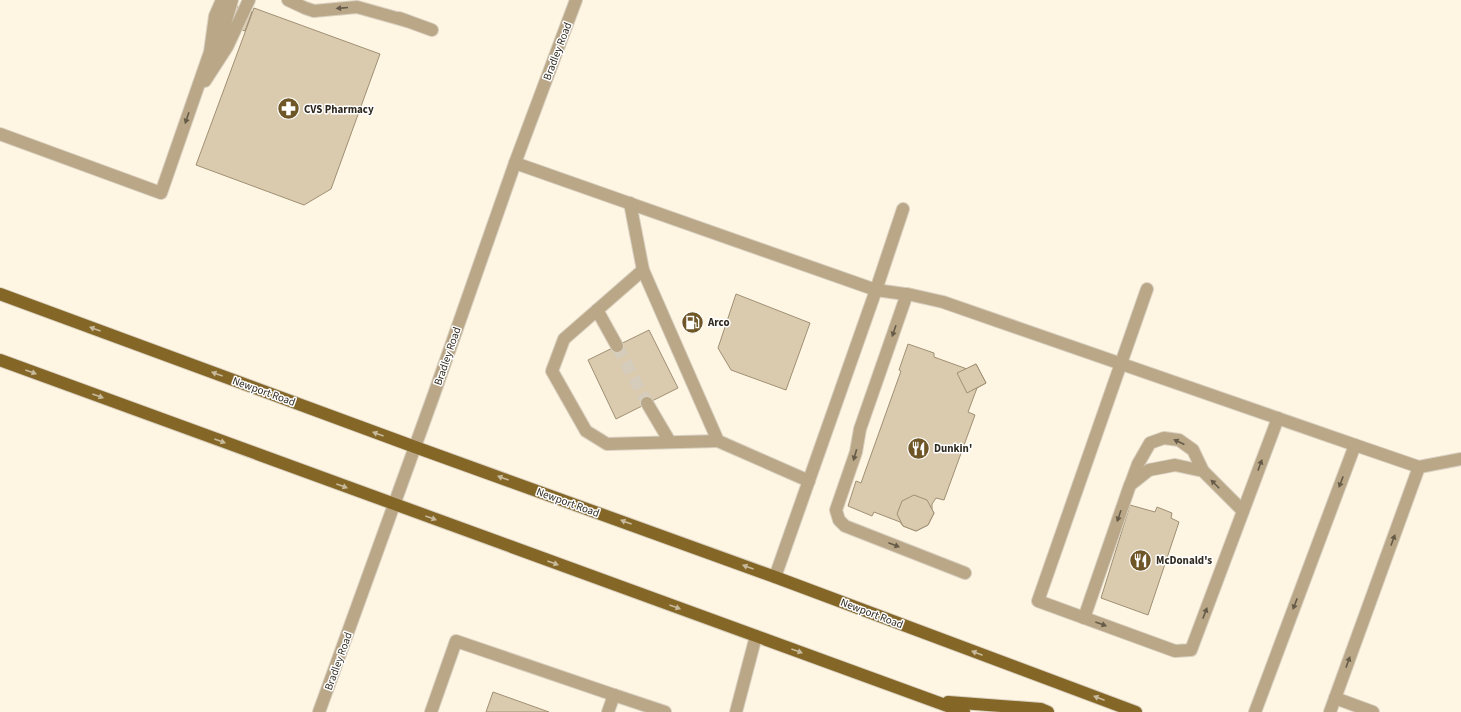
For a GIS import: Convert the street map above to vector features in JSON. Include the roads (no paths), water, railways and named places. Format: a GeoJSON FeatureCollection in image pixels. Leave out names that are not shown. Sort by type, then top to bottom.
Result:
{"type":"FeatureCollection","features":[{"type":"Feature","properties":{"kind":"main road","name":"Newport Road"},"geometry":{"type":"LineString","coordinates":[[0,294],[415,447],[775,577],[1136,712]]}},
{"type":"Feature","properties":{"kind":"main road"},"geometry":{"type":"LineString","coordinates":[[0,360],[964,712]]}},
{"type":"Feature","properties":{"kind":"main road"},"geometry":{"type":"LineString","coordinates":[[931,700],[1041,709],[1048,712]]}},
{"type":"Feature","properties":{"kind":"street"},"geometry":{"type":"LineString","coordinates":[[0,134],[161,193],[210,52],[215,16],[222,0]]}},
{"type":"Feature","properties":{"kind":"street"},"geometry":{"type":"LineString","coordinates":[[209,76],[232,0]]}},
{"type":"Feature","properties":{"kind":"street"},"geometry":{"type":"LineString","coordinates":[[195,94],[209,76],[227,47],[249,0]]}},
{"type":"Feature","properties":{"kind":"street"},"geometry":{"type":"LineString","coordinates":[[288,0],[314,11],[357,7],[407,21]]}},
{"type":"Feature","properties":{"kind":"street"},"geometry":{"type":"LineString","coordinates":[[354,0],[432,30]]}},
{"type":"Feature","properties":{"kind":"street","name":"Bradley Road"},"geometry":{"type":"LineString","coordinates":[[319,712],[415,447],[515,163],[576,0]]}},
{"type":"Feature","properties":{"kind":"street"},"geometry":{"type":"LineString","coordinates":[[515,163],[876,290],[907,294],[943,302],[1419,467],[1461,459]]}},
{"type":"Feature","properties":{"kind":"street"},"geometry":{"type":"LineString","coordinates":[[630,203],[643,270],[718,441]]}},
{"type":"Feature","properties":{"kind":"street"},"geometry":{"type":"LineString","coordinates":[[775,577],[904,209]]}},
{"type":"Feature","properties":{"kind":"street"},"geometry":{"type":"LineString","coordinates":[[643,270],[564,339],[552,371],[586,431],[607,444],[718,441],[809,481]]}},
{"type":"Feature","properties":{"kind":"street"},"geometry":{"type":"LineString","coordinates":[[1147,289],[1038,601],[1175,651],[1191,650],[1278,418]]}},
{"type":"Feature","properties":{"kind":"street"},"geometry":{"type":"LineString","coordinates":[[907,294],[860,429],[856,452],[836,510],[839,520],[845,526],[965,573]]}},
{"type":"Feature","properties":{"kind":"street"},"geometry":{"type":"LineString","coordinates":[[597,310],[617,346]]}},
{"type":"Feature","properties":{"kind":"street"},"geometry":{"type":"LineString","coordinates":[[647,404],[670,442]]}},
{"type":"Feature","properties":{"kind":"street"},"geometry":{"type":"LineString","coordinates":[[1084,618],[1130,485],[1138,464],[1150,443],[1164,438],[1179,440],[1193,450],[1202,471],[1243,511]]}},
{"type":"Feature","properties":{"kind":"street"},"geometry":{"type":"LineString","coordinates":[[1255,712],[1355,446]]}},
{"type":"Feature","properties":{"kind":"street"},"geometry":{"type":"LineString","coordinates":[[1130,485],[1148,470],[1175,465],[1202,471]]}},
{"type":"Feature","properties":{"kind":"street"},"geometry":{"type":"LineString","coordinates":[[1330,712],[1419,467]]}},
{"type":"Feature","properties":{"kind":"street"},"geometry":{"type":"LineString","coordinates":[[736,712],[756,636]]}},
{"type":"Feature","properties":{"kind":"street"},"geometry":{"type":"LineString","coordinates":[[431,712],[456,641],[665,712]]}},
{"type":"Feature","properties":{"kind":"street"},"geometry":{"type":"LineString","coordinates":[[608,712],[614,695]]}},
{"type":"Feature","properties":{"kind":"street"},"geometry":{"type":"LineString","coordinates":[[1335,698],[1373,712]]}},
{"type":"Feature","properties":{"kind":"tunnel"},"geometry":{"type":"LineString","coordinates":[[617,346],[647,403]]}},
{"type":"Feature","properties":{"kind":"place","name":"CVS Pharmacy"},"geometry":{"type":"Point","coordinates":[288,109]}},
{"type":"Feature","properties":{"kind":"place","name":"Arco"},"geometry":{"type":"Point","coordinates":[692,322]}},
{"type":"Feature","properties":{"kind":"place","name":"Dunkin'"},"geometry":{"type":"Point","coordinates":[918,448]}},
{"type":"Feature","properties":{"kind":"place","name":"McDonald's"},"geometry":{"type":"Point","coordinates":[1140,560]}}]}
